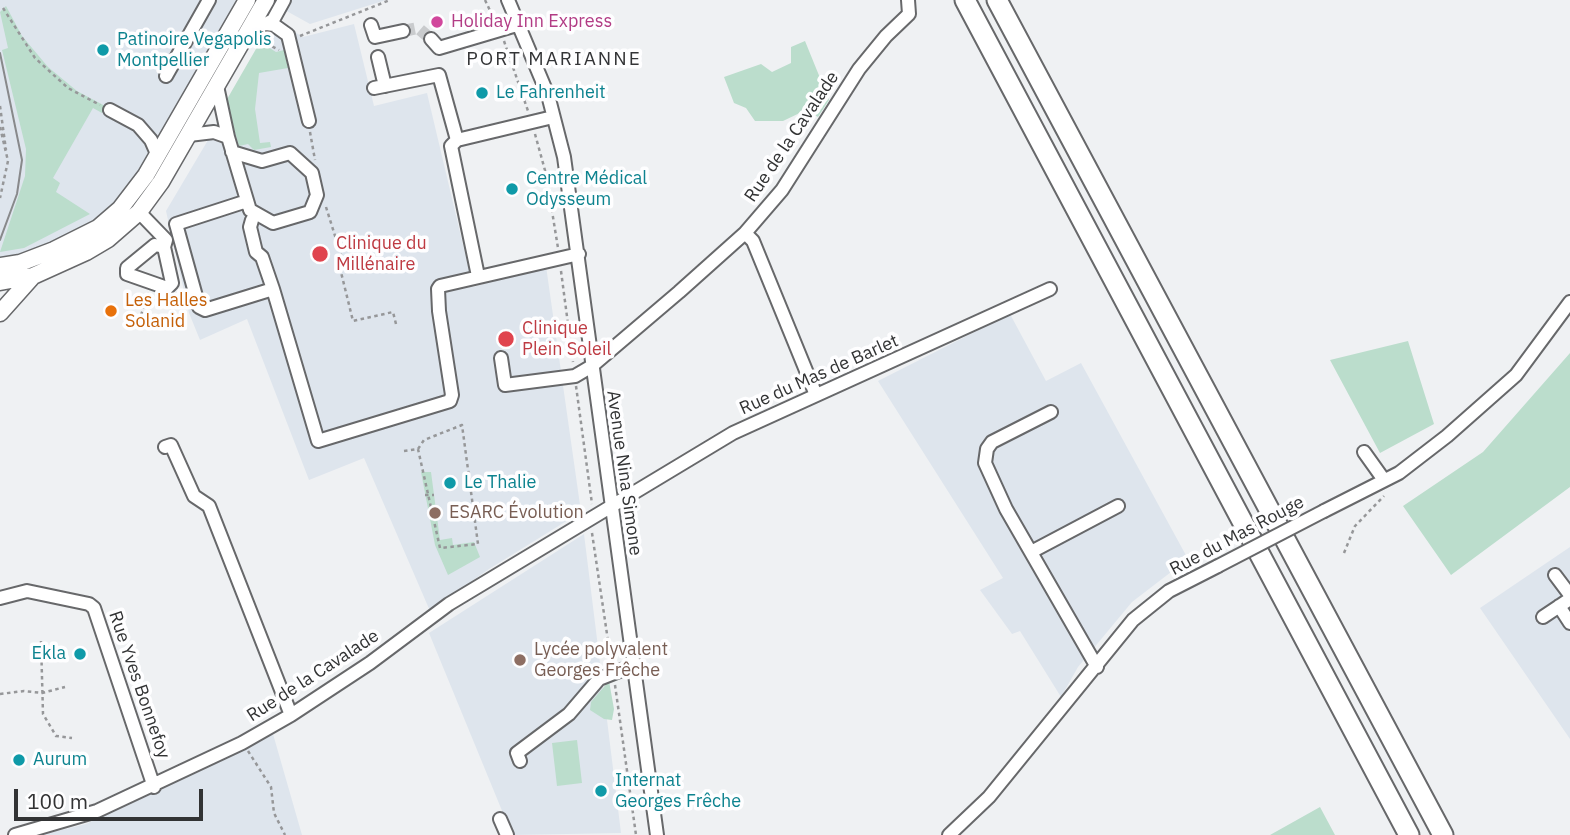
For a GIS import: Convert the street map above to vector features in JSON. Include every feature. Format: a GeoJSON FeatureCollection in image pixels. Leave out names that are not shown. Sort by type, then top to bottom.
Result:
{"type":"FeatureCollection","features":[{"type":"Feature","properties":{"kind":"highway"},"geometry":{"type":"LineString","coordinates":[[965,0],[1409,835]]}},
{"type":"Feature","properties":{"kind":"highway"},"geometry":{"type":"LineString","coordinates":[[997,0],[1443,835]]}},
{"type":"Feature","properties":{"kind":"main road"},"geometry":{"type":"LineString","coordinates":[[0,266],[38,257],[97,228],[127,201],[158,156],[247,0]]}},
{"type":"Feature","properties":{"kind":"main road"},"geometry":{"type":"LineString","coordinates":[[0,282],[33,276],[108,239],[139,212],[162,182],[217,86],[253,34],[267,0]]}},
{"type":"Feature","properties":{"kind":"main road"},"geometry":{"type":"LineString","coordinates":[[0,313],[33,276]]}},
{"type":"Feature","properties":{"kind":"street"},"geometry":{"type":"LineString","coordinates":[[166,76],[209,0]]}},
{"type":"Feature","properties":{"kind":"street"},"geometry":{"type":"LineString","coordinates":[[253,34],[273,20],[284,0]]}},
{"type":"Feature","properties":{"kind":"street","name":"Avenue Nina Simone"},"geometry":{"type":"LineString","coordinates":[[508,0],[520,24],[553,117],[564,157],[657,835]]}},
{"type":"Feature","properties":{"kind":"street","name":"Rue de la Cavalade"},"geometry":{"type":"LineString","coordinates":[[592,366],[745,233],[782,190],[859,69],[886,36],[909,14],[908,0]]}},
{"type":"Feature","properties":{"kind":"street"},"geometry":{"type":"LineString","coordinates":[[266,24],[285,31],[291,44],[309,125]]}},
{"type":"Feature","properties":{"kind":"street"},"geometry":{"type":"LineString","coordinates":[[431,39],[439,48],[520,24]]}},
{"type":"Feature","properties":{"kind":"street"},"geometry":{"type":"LineString","coordinates":[[371,25],[375,37],[403,31]]}},
{"type":"Feature","properties":{"kind":"street"},"geometry":{"type":"LineString","coordinates":[[378,57],[379,87],[439,75],[478,276]]}},
{"type":"Feature","properties":{"kind":"street"},"geometry":{"type":"LineString","coordinates":[[217,86],[232,152],[318,441],[450,401],[452,395],[438,289],[478,276],[579,254]]}},
{"type":"Feature","properties":{"kind":"street"},"geometry":{"type":"LineString","coordinates":[[107,109],[138,125],[152,140],[158,156]]}},
{"type":"Feature","properties":{"kind":"street"},"geometry":{"type":"LineString","coordinates":[[454,146],[553,117]]}},
{"type":"Feature","properties":{"kind":"street"},"geometry":{"type":"LineString","coordinates":[[189,135],[214,132],[228,137]]}},
{"type":"Feature","properties":{"kind":"street"},"geometry":{"type":"LineString","coordinates":[[232,152],[262,161],[290,153],[312,173],[317,195],[310,212],[273,223],[249,210],[176,224],[199,307],[205,310],[273,289]]}},
{"type":"Feature","properties":{"kind":"street"},"geometry":{"type":"LineString","coordinates":[[139,212],[160,241],[172,283],[167,288],[129,276],[127,268],[160,241]]}},
{"type":"Feature","properties":{"kind":"street"},"geometry":{"type":"LineString","coordinates":[[745,233],[753,241],[816,395]]}},
{"type":"Feature","properties":{"kind":"street","name":"Rue du Mas de Barlet"},"geometry":{"type":"LineString","coordinates":[[611,507],[733,433],[1050,289]]}},
{"type":"Feature","properties":{"kind":"street","name":"Rue du Mas Rouge"},"geometry":{"type":"LineString","coordinates":[[949,835],[989,797],[1133,620],[1169,592],[1399,473],[1447,436],[1516,375],[1570,302]]}},
{"type":"Feature","properties":{"kind":"street"},"geometry":{"type":"LineString","coordinates":[[501,358],[505,385],[575,376],[592,366]]}},
{"type":"Feature","properties":{"kind":"street"},"geometry":{"type":"LineString","coordinates":[[1051,412],[992,442],[984,457],[1001,499],[1097,667]]}},
{"type":"Feature","properties":{"kind":"street"},"geometry":{"type":"LineString","coordinates":[[165,447],[170,445],[194,496],[201,495],[209,506],[291,715]]}},
{"type":"Feature","properties":{"kind":"street"},"geometry":{"type":"LineString","coordinates":[[1364,452],[1384,480]]}},
{"type":"Feature","properties":{"kind":"street"},"geometry":{"type":"LineString","coordinates":[[1031,552],[1118,506]]}},
{"type":"Feature","properties":{"kind":"street","name":"Rue de la Cavalade"},"geometry":{"type":"LineString","coordinates":[[15,835],[97,811],[242,743],[291,715],[370,663],[449,604],[611,507]]}},
{"type":"Feature","properties":{"kind":"street"},"geometry":{"type":"LineString","coordinates":[[1555,575],[1566,600],[1570,623]]}},
{"type":"Feature","properties":{"kind":"street","name":"Rue Yves Bonnefoy"},"geometry":{"type":"LineString","coordinates":[[0,598],[27,591],[89,604],[94,608],[154,786]]}},
{"type":"Feature","properties":{"kind":"street"},"geometry":{"type":"LineString","coordinates":[[1543,617],[1566,600]]}},
{"type":"Feature","properties":{"kind":"street"},"geometry":{"type":"LineString","coordinates":[[520,761],[517,753],[569,714],[599,679],[612,671],[632,666]]}},
{"type":"Feature","properties":{"kind":"street"},"geometry":{"type":"LineString","coordinates":[[500,819],[507,835]]}},
{"type":"Feature","properties":{"kind":"path"},"geometry":{"type":"LineString","coordinates":[[253,34],[277,50],[390,0]]}},
{"type":"Feature","properties":{"kind":"path"},"geometry":{"type":"LineString","coordinates":[[3,8],[35,58],[68,88],[107,109]]}},
{"type":"Feature","properties":{"kind":"path"},"geometry":{"type":"LineString","coordinates":[[0,106],[8,145],[6,153]]}},
{"type":"Feature","properties":{"kind":"path"},"geometry":{"type":"LineString","coordinates":[[309,125],[312,142]]}},
{"type":"Feature","properties":{"kind":"path"},"geometry":{"type":"LineString","coordinates":[[0,127],[6,153],[6,177],[0,198]]}},
{"type":"Feature","properties":{"kind":"path"},"geometry":{"type":"LineString","coordinates":[[330,216],[353,321],[393,312],[396,324]]}},
{"type":"Feature","properties":{"kind":"path"},"geometry":{"type":"LineString","coordinates":[[141,315],[153,284]]}},
{"type":"Feature","properties":{"kind":"path"},"geometry":{"type":"LineString","coordinates":[[404,451],[418,449],[424,440],[462,425],[478,544],[440,548],[418,449]]}},
{"type":"Feature","properties":{"kind":"path"},"geometry":{"type":"LineString","coordinates":[[1344,553],[1355,526],[1388,492],[1399,473]]}},
{"type":"Feature","properties":{"kind":"path"},"geometry":{"type":"LineString","coordinates":[[590,519],[636,835]]}},
{"type":"Feature","properties":{"kind":"path"},"geometry":{"type":"LineString","coordinates":[[41,641],[43,714],[56,736],[72,738]]}},
{"type":"Feature","properties":{"kind":"path"},"geometry":{"type":"LineString","coordinates":[[0,694],[24,691],[42,693],[65,687]]}},
{"type":"Feature","properties":{"kind":"path"},"geometry":{"type":"LineString","coordinates":[[242,743],[268,780],[273,794],[274,813],[285,835]]}},
{"type":"Feature","properties":{"kind":"shaded area"},"geometry":{"type":"Polygon","coordinates":[[[0,0],[265,0],[130,216],[34,267],[0,271],[0,0]]]}},
{"type":"Feature","properties":{"kind":"shaded area"},"geometry":{"type":"Polygon","coordinates":[[[289,0],[386,0],[310,24],[283,9],[289,0]]]}},
{"type":"Feature","properties":{"kind":"shaded area","name":"Clinique du Millénaire"},"geometry":{"type":"Polygon","coordinates":[[[278,22],[303,37],[354,24],[374,106],[427,93],[473,287],[546,266],[581,512],[489,569],[430,611],[364,458],[309,480],[247,319],[200,340],[189,313],[166,211],[278,22]]]}},
{"type":"Feature","properties":{"kind":"shaded area"},"geometry":{"type":"Polygon","coordinates":[[[1010,314],[1046,381],[1081,363],[1188,559],[1132,602],[1078,667],[1061,697],[1020,631],[1012,634],[980,590],[1003,578],[878,381],[1010,314]]]}},
{"type":"Feature","properties":{"kind":"shaded area","name":"Lycée polyvalent Georges Frêche"},"geometry":{"type":"Polygon","coordinates":[[[584,534],[621,833],[512,835],[429,633],[584,534]]]}},
{"type":"Feature","properties":{"kind":"shaded area"},"geometry":{"type":"Polygon","coordinates":[[[1570,547],[1570,739],[1480,608],[1570,547]]]}},
{"type":"Feature","properties":{"kind":"shaded area"},"geometry":{"type":"Polygon","coordinates":[[[273,734],[302,835],[41,835],[86,824],[273,734]]]}},
{"type":"Feature","properties":{"kind":"green space"},"geometry":{"type":"Polygon","coordinates":[[[6,6],[22,36],[48,67],[77,91],[105,106],[102,113],[93,108],[53,178],[60,183],[56,192],[90,214],[24,248],[0,252],[25,176],[26,149],[2,50],[8,48],[0,12],[6,6]]]}},
{"type":"Feature","properties":{"kind":"green space"},"geometry":{"type":"Polygon","coordinates":[[[805,41],[829,100],[818,117],[806,110],[783,121],[755,121],[746,108],[734,103],[724,77],[761,64],[772,72],[791,63],[791,47],[805,41]]]}},
{"type":"Feature","properties":{"kind":"green space"},"geometry":{"type":"Polygon","coordinates":[[[260,42],[276,52],[284,50],[288,68],[259,73],[255,109],[260,143],[270,142],[271,147],[254,150],[248,144],[239,146],[226,101],[260,42]]]}},
{"type":"Feature","properties":{"kind":"green space"},"geometry":{"type":"Polygon","coordinates":[[[1408,341],[1434,424],[1380,453],[1330,360],[1408,341]]]}},
{"type":"Feature","properties":{"kind":"green space"},"geometry":{"type":"Polygon","coordinates":[[[1570,353],[1570,487],[1451,575],[1403,506],[1483,452],[1570,353]]]}},
{"type":"Feature","properties":{"kind":"green space"},"geometry":{"type":"Polygon","coordinates":[[[421,472],[431,472],[440,540],[452,538],[453,545],[474,542],[480,557],[448,575],[435,545],[421,472]]]}},
{"type":"Feature","properties":{"kind":"green space"},"geometry":{"type":"Polygon","coordinates":[[[609,681],[614,709],[612,720],[604,719],[590,710],[591,702],[609,681]]]}},
{"type":"Feature","properties":{"kind":"green space"},"geometry":{"type":"Polygon","coordinates":[[[577,740],[582,783],[557,786],[552,743],[577,740]]]}},
{"type":"Feature","properties":{"kind":"green space"},"geometry":{"type":"Polygon","coordinates":[[[1320,807],[1335,835],[1270,835],[1320,807]]]}},
{"type":"Feature","properties":{"kind":"tunnel"},"geometry":{"type":"LineString","coordinates":[[403,31],[418,28],[431,39]]}},
{"type":"Feature","properties":{"kind":"tram line"},"geometry":{"type":"LineString","coordinates":[[0,53],[22,160],[17,194],[0,240]]}},
{"type":"Feature","properties":{"kind":"place","name":"Holiday Inn Express"},"geometry":{"type":"Point","coordinates":[437,22]}},
{"type":"Feature","properties":{"kind":"place","name":"Patinoire Vegapolis Montpellier"},"geometry":{"type":"Point","coordinates":[103,50]}},
{"type":"Feature","properties":{"kind":"place","name":"Le Fahrenheit"},"geometry":{"type":"Point","coordinates":[482,93]}},
{"type":"Feature","properties":{"kind":"place","name":"Centre Médical Odysseum"},"geometry":{"type":"Point","coordinates":[512,189]}},
{"type":"Feature","properties":{"kind":"place","name":"Clinique du Millénaire"},"geometry":{"type":"Point","coordinates":[320,254]}},
{"type":"Feature","properties":{"kind":"place","name":"Les Halles Solanid"},"geometry":{"type":"Point","coordinates":[111,311]}},
{"type":"Feature","properties":{"kind":"place","name":"Clinique Plein Soleil"},"geometry":{"type":"Point","coordinates":[506,339]}},
{"type":"Feature","properties":{"kind":"place","name":"Le Thalie"},"geometry":{"type":"Point","coordinates":[450,483]}},
{"type":"Feature","properties":{"kind":"place","name":"ESARC Évolution"},"geometry":{"type":"Point","coordinates":[435,513]}},
{"type":"Feature","properties":{"kind":"place","name":"Ekla"},"geometry":{"type":"Point","coordinates":[80,654]}},
{"type":"Feature","properties":{"kind":"place","name":"Lycée polyvalent Georges Frêche"},"geometry":{"type":"Point","coordinates":[520,660]}},
{"type":"Feature","properties":{"kind":"place","name":"Aurum"},"geometry":{"type":"Point","coordinates":[19,760]}},
{"type":"Feature","properties":{"kind":"place","name":"Internat Georges Frêche"},"geometry":{"type":"Point","coordinates":[601,791]}},
{"type":"Feature","properties":{"kind":"district","name":"PORT MARIANNE"},"geometry":{"type":"Point","coordinates":[554,60]}}]}
